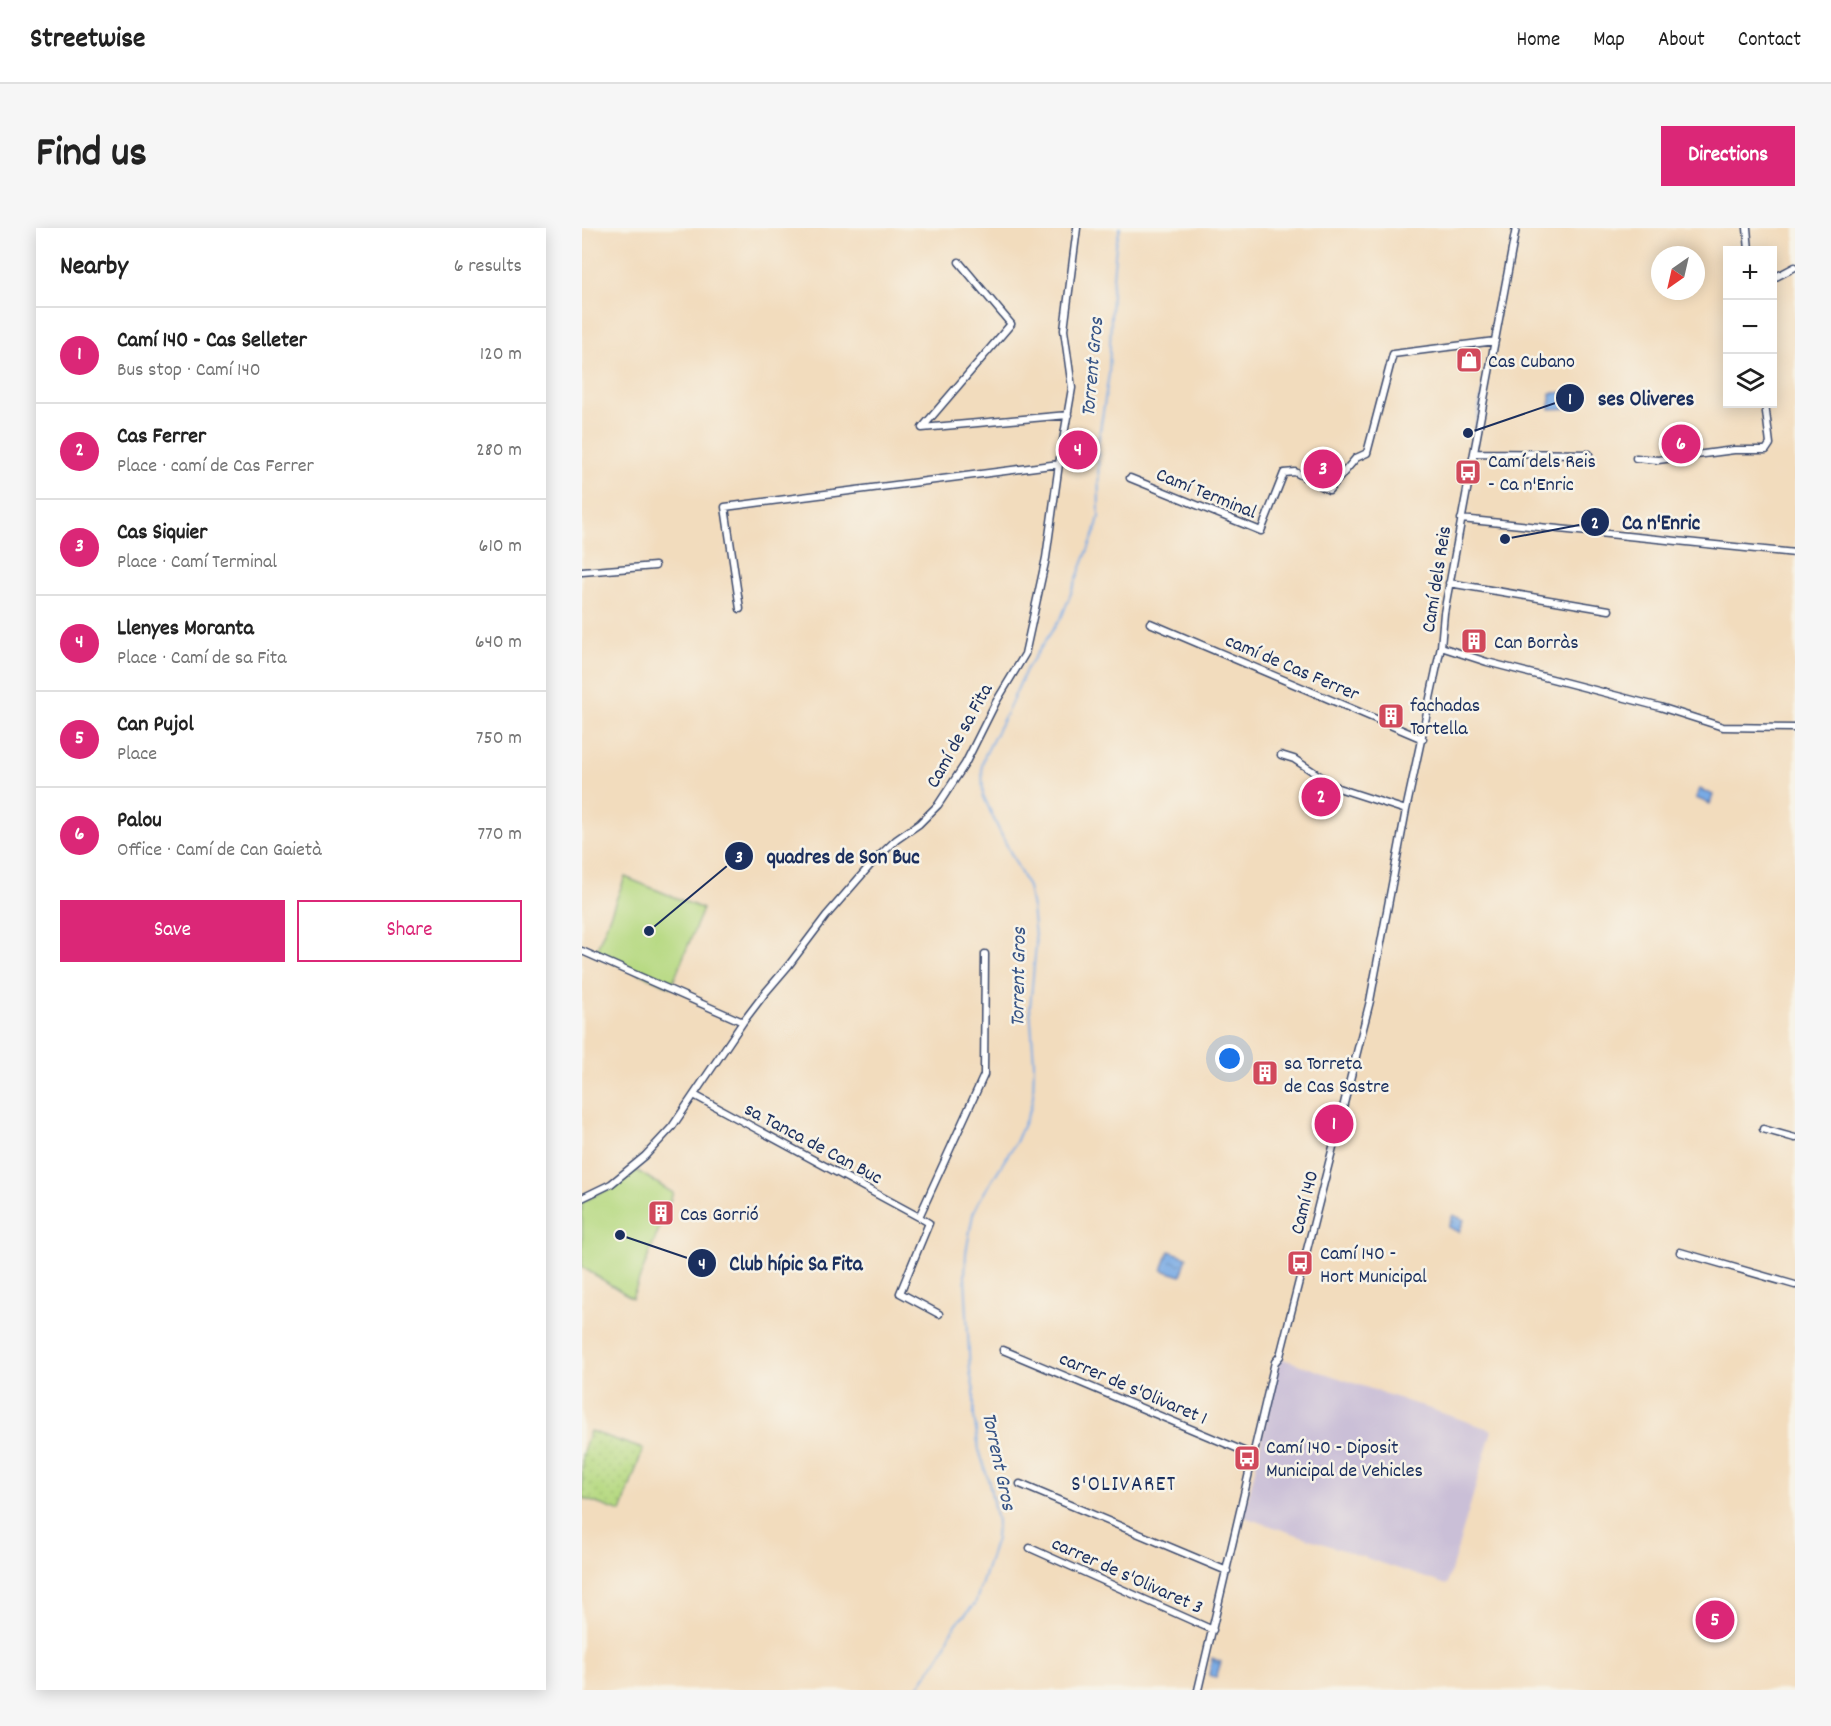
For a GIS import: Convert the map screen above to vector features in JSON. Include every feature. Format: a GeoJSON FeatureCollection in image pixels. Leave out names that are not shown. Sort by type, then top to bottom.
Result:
{"type":"FeatureCollection","features":[{"type":"Feature","properties":{"kind":"street","name":"Camí de sa Fita"},"geometry":{"type":"LineString","coordinates":[[582,1198],[611,1184],[645,1156],[672,1127],[743,1022],[851,885],[896,840],[919,825],[938,805],[965,764],[996,702],[1025,654],[1046,558],[1072,388],[1064,330],[1077,228]]}},
{"type":"Feature","properties":{"kind":"street","name":"Camí dels Reis"},"geometry":{"type":"LineString","coordinates":[[1516,228],[1449,583],[1441,647],[1487,662],[1724,726],[1795,728]]}},
{"type":"Feature","properties":{"kind":"street"},"geometry":{"type":"LineString","coordinates":[[1747,228],[1749,246]]}},
{"type":"Feature","properties":{"kind":"street"},"geometry":{"type":"LineString","coordinates":[[959,262],[1011,324],[922,428],[1068,415]]}},
{"type":"Feature","properties":{"kind":"street"},"geometry":{"type":"LineString","coordinates":[[1777,277],[1795,267]]}},
{"type":"Feature","properties":{"kind":"street","name":"Camí Terminal"},"geometry":{"type":"LineString","coordinates":[[1130,478],[1262,531],[1284,473],[1295,472],[1329,490],[1356,458],[1367,453],[1393,354],[1495,341]]}},
{"type":"Feature","properties":{"kind":"street"},"geometry":{"type":"LineString","coordinates":[[1636,458],[1658,460],[1734,450],[1766,450],[1770,444],[1766,408]]}},
{"type":"Feature","properties":{"kind":"street"},"geometry":{"type":"LineString","coordinates":[[1474,453],[1590,454]]}},
{"type":"Feature","properties":{"kind":"street"},"geometry":{"type":"LineString","coordinates":[[740,609],[725,507],[1059,464]]}},
{"type":"Feature","properties":{"kind":"street"},"geometry":{"type":"LineString","coordinates":[[1461,519],[1795,553]]}},
{"type":"Feature","properties":{"kind":"street"},"geometry":{"type":"LineString","coordinates":[[582,572],[655,566]]}},
{"type":"Feature","properties":{"kind":"street"},"geometry":{"type":"LineString","coordinates":[[1449,583],[1609,610]]}},
{"type":"Feature","properties":{"kind":"street","name":"camí de Cas Ferrer"},"geometry":{"type":"LineString","coordinates":[[1150,623],[1423,739]]}},
{"type":"Feature","properties":{"kind":"street","name":"Camí 140"},"geometry":{"type":"LineString","coordinates":[[1198,1690],[1275,1362],[1280,1356],[1310,1242],[1370,1001],[1406,810],[1441,647]]}},
{"type":"Feature","properties":{"kind":"street"},"geometry":{"type":"LineString","coordinates":[[1281,755],[1294,759],[1338,788],[1406,810]]}},
{"type":"Feature","properties":{"kind":"street"},"geometry":{"type":"LineString","coordinates":[[582,951],[743,1022]]}},
{"type":"Feature","properties":{"kind":"street"},"geometry":{"type":"LineString","coordinates":[[939,1314],[900,1293],[929,1223],[919,1217],[984,1075],[985,954]]}},
{"type":"Feature","properties":{"kind":"street","name":"sa Tanca de Can Buc"},"geometry":{"type":"LineString","coordinates":[[694,1095],[919,1217]]}},
{"type":"Feature","properties":{"kind":"street"},"geometry":{"type":"LineString","coordinates":[[1763,1129],[1795,1138]]}},
{"type":"Feature","properties":{"kind":"street"},"geometry":{"type":"LineString","coordinates":[[1680,1252],[1795,1285]]}},
{"type":"Feature","properties":{"kind":"street","name":"carrer de s'Olivaret 1"},"geometry":{"type":"LineString","coordinates":[[1003,1350],[1253,1455]]}},
{"type":"Feature","properties":{"kind":"street"},"geometry":{"type":"LineString","coordinates":[[1020,1484],[1227,1571]]}},
{"type":"Feature","properties":{"kind":"street","name":"carrer de s'Olivaret 3"},"geometry":{"type":"LineString","coordinates":[[1030,1548],[1213,1630]]}},
{"type":"Feature","properties":{"kind":"shaded area"},"geometry":{"type":"Polygon","coordinates":[[[1280,1358],[1492,1430],[1447,1585],[1244,1517],[1280,1358]]]}},
{"type":"Feature","properties":{"kind":"green space"},"geometry":{"type":"Polygon","coordinates":[[[625,877],[703,909],[671,987],[595,954],[625,877]]]}},
{"type":"Feature","properties":{"kind":"green space"},"geometry":{"type":"Polygon","coordinates":[[[636,1170],[673,1193],[632,1298],[582,1267],[582,1202],[613,1186],[636,1170]]]}},
{"type":"Feature","properties":{"kind":"green space"},"geometry":{"type":"Polygon","coordinates":[[[590,1431],[643,1449],[621,1512],[582,1498],[582,1455],[590,1431]]]}},
{"type":"Feature","properties":{"kind":"water"},"geometry":{"type":"Polygon","coordinates":[[[1573,392],[1574,408],[1550,409],[1550,393],[1573,392]]]}},
{"type":"Feature","properties":{"kind":"water"},"geometry":{"type":"Polygon","coordinates":[[[1700,789],[1713,795],[1710,804],[1696,798],[1700,789]]]}},
{"type":"Feature","properties":{"kind":"water"},"geometry":{"type":"Polygon","coordinates":[[[1453,1215],[1464,1220],[1459,1232],[1448,1227],[1453,1215]]]}},
{"type":"Feature","properties":{"kind":"water"},"geometry":{"type":"Polygon","coordinates":[[[1169,1251],[1187,1257],[1181,1276],[1162,1270],[1169,1251]]]}},
{"type":"Feature","properties":{"kind":"water"},"geometry":{"type":"Polygon","coordinates":[[[1212,1658],[1221,1662],[1216,1678],[1209,1675],[1212,1658]]]}},
{"type":"Feature","properties":{"kind":"waterway","name":"Torrent Gros"},"geometry":{"type":"LineString","coordinates":[[916,1690],[945,1648],[957,1623],[975,1604],[996,1539],[997,1522],[989,1482],[979,1450],[974,1416],[965,1276],[966,1253],[973,1214],[1016,1142],[1033,1097],[1034,1063],[1030,1007],[1036,945],[1032,908],[1028,887],[983,795],[982,765],[1026,670],[1062,616],[1099,517],[1098,443],[1109,374],[1112,289],[1120,228]]}},
{"type":"Feature","properties":{"kind":"waterway"},"geometry":{"type":"LineString","coordinates":[[1470,458],[1484,383]]}},
{"type":"Feature","properties":{"kind":"place","name":"Cas Cubano"},"geometry":{"type":"Point","coordinates":[1469,360]}},
{"type":"Feature","properties":{"kind":"place","name":"ses Oliveres"},"geometry":{"type":"Point","coordinates":[1468,433]}},
{"type":"Feature","properties":{"kind":"place","name":"Palou"},"geometry":{"type":"Point","coordinates":[1681,444]}},
{"type":"Feature","properties":{"kind":"place","name":"Llenyes Moranta"},"geometry":{"type":"Point","coordinates":[1078,450]}},
{"type":"Feature","properties":{"kind":"place","name":"Cas Siquier"},"geometry":{"type":"Point","coordinates":[1323,469]}},
{"type":"Feature","properties":{"kind":"place","name":"Camí dels Reis - Ca n'Enric"},"geometry":{"type":"Point","coordinates":[1468,472]}},
{"type":"Feature","properties":{"kind":"place","name":"Ca n'Enric"},"geometry":{"type":"Point","coordinates":[1505,539]}},
{"type":"Feature","properties":{"kind":"place","name":"Can Borràs"},"geometry":{"type":"Point","coordinates":[1474,641]}},
{"type":"Feature","properties":{"kind":"place","name":"fachadas Tortella"},"geometry":{"type":"Point","coordinates":[1391,716]}},
{"type":"Feature","properties":{"kind":"place","name":"Cas Ferrer"},"geometry":{"type":"Point","coordinates":[1321,797]}},
{"type":"Feature","properties":{"kind":"place","name":"quadres de Son Buc"},"geometry":{"type":"Point","coordinates":[649,931]}},
{"type":"Feature","properties":{"kind":"place","name":"sa Torreta de Cas Sastre"},"geometry":{"type":"Point","coordinates":[1265,1073]}},
{"type":"Feature","properties":{"kind":"place","name":"Camí 140 - Cas Selleter"},"geometry":{"type":"Point","coordinates":[1334,1124]}},
{"type":"Feature","properties":{"kind":"place","name":"Cas Gorrió"},"geometry":{"type":"Point","coordinates":[661,1213]}},
{"type":"Feature","properties":{"kind":"place","name":"Club hípic Sa Fita"},"geometry":{"type":"Point","coordinates":[620,1235]}},
{"type":"Feature","properties":{"kind":"place","name":"Camí 140 - Hort Municipal"},"geometry":{"type":"Point","coordinates":[1300,1263]}},
{"type":"Feature","properties":{"kind":"place","name":"Camí 140 - Diposit Municipal de Vehicles"},"geometry":{"type":"Point","coordinates":[1247,1458]}},
{"type":"Feature","properties":{"kind":"place","name":"Can Pujol"},"geometry":{"type":"Point","coordinates":[1715,1620]}},
{"type":"Feature","properties":{"kind":"district","name":"S'OLIVARET"},"geometry":{"type":"Point","coordinates":[1124,1483]}}]}
